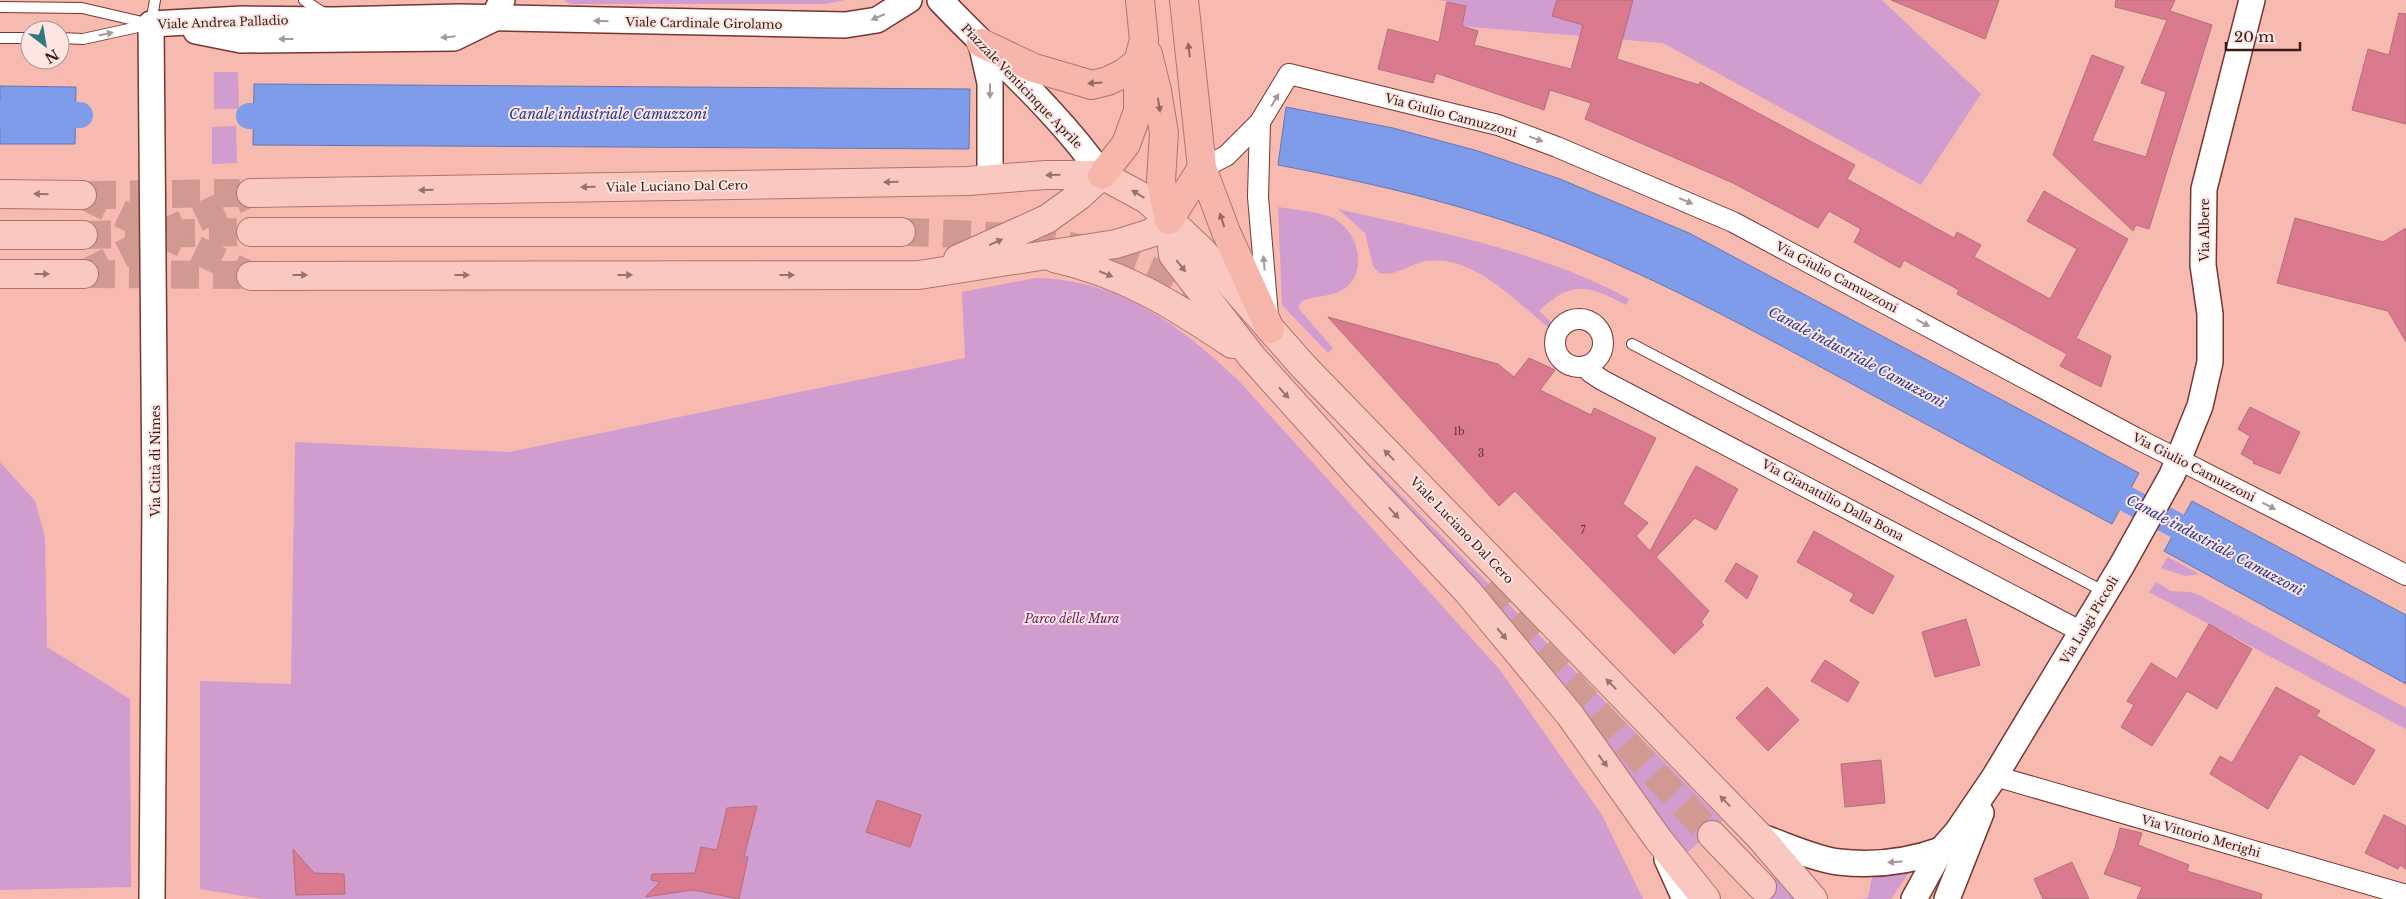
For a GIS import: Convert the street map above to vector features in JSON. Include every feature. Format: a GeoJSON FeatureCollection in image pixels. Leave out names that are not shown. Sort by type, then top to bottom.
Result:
{"type":"FeatureCollection","features":[{"type":"Feature","properties":{"kind":"highway"},"geometry":{"type":"LineString","coordinates":[[1102,175],[1126,144],[1138,111],[1141,51],[1140,0]]}},
{"type":"Feature","properties":{"kind":"highway"},"geometry":{"type":"LineString","coordinates":[[1184,0],[1202,168],[1226,232],[1270,329]]}},
{"type":"Feature","properties":{"kind":"highway"},"geometry":{"type":"LineString","coordinates":[[981,43],[1034,68],[1092,85],[1124,74],[1141,51]]}},
{"type":"Feature","properties":{"kind":"highway"},"geometry":{"type":"LineString","coordinates":[[1141,51],[1157,90],[1164,133],[1161,181],[1169,220]]}},
{"type":"Feature","properties":{"kind":"highway"},"geometry":{"type":"LineString","coordinates":[[1169,220],[1202,168]]}},
{"type":"Feature","properties":{"kind":"main road","name":"Viale Luciano Dal Cero"},"geometry":{"type":"LineString","coordinates":[[251,193],[990,180],[1046,175],[1102,175],[1148,200],[1202,252],[1303,366],[1759,836],[1813,899]]}},
{"type":"Feature","properties":{"kind":"main road"},"geometry":{"type":"LineString","coordinates":[[919,275],[1047,219],[1079,196],[1102,175]]}},
{"type":"Feature","properties":{"kind":"main road"},"geometry":{"type":"LineString","coordinates":[[0,194],[82,195]]}},
{"type":"Feature","properties":{"kind":"main road"},"geometry":{"type":"LineString","coordinates":[[251,276],[919,275],[1116,244],[1151,233],[1169,220],[1173,255],[1252,357],[1358,475],[1468,592],[1570,715],[1658,839],[1706,899]]}},
{"type":"Feature","properties":{"kind":"main road"},"geometry":{"type":"LineString","coordinates":[[251,232],[901,232]]}},
{"type":"Feature","properties":{"kind":"main road"},"geometry":{"type":"LineString","coordinates":[[0,235],[83,235]]}},
{"type":"Feature","properties":{"kind":"main road"},"geometry":{"type":"LineString","coordinates":[[1042,256],[1082,264],[1172,304],[1252,357]]}},
{"type":"Feature","properties":{"kind":"main road"},"geometry":{"type":"LineString","coordinates":[[0,274],[84,274]]}},
{"type":"Feature","properties":{"kind":"main road"},"geometry":{"type":"LineString","coordinates":[[1712,835],[1762,887]]}},
{"type":"Feature","properties":{"kind":"street","name":"Viale Cardinale Girolamo"},"geometry":{"type":"LineString","coordinates":[[497,9],[845,25],[877,20],[908,0]]}},
{"type":"Feature","properties":{"kind":"street","name":"Piazzale Venticinque Aprile"},"geometry":{"type":"LineString","coordinates":[[940,0],[1035,97],[1078,144],[1102,175]]}},
{"type":"Feature","properties":{"kind":"street","name":"Via Albere"},"geometry":{"type":"LineString","coordinates":[[2175,468],[2200,406],[2210,362],[2210,314],[2203,265],[2204,190],[2252,0]]}},
{"type":"Feature","properties":{"kind":"street","name":"Viale Andrea Palladio"},"geometry":{"type":"LineString","coordinates":[[153,12],[242,19],[334,20],[459,17],[497,9]]}},
{"type":"Feature","properties":{"kind":"street","name":"Viale Andrea Palladio"},"geometry":{"type":"LineString","coordinates":[[153,12],[241,40],[454,38],[497,9]]}},
{"type":"Feature","properties":{"kind":"street","name":"Via Città di Nimes"},"geometry":{"type":"LineString","coordinates":[[152,899],[155,500],[153,12]]}},
{"type":"Feature","properties":{"kind":"street"},"geometry":{"type":"LineString","coordinates":[[981,43],[990,83],[990,180]]}},
{"type":"Feature","properties":{"kind":"street","name":"Via Giulio Camuzzoni"},"geometry":{"type":"LineString","coordinates":[[1202,168],[1226,156],[1260,122],[1289,74],[1498,125],[1557,147],[1733,222],[2175,468],[2406,575]]}},
{"type":"Feature","properties":{"kind":"street","name":"Via Giulio Camuzzoni"},"geometry":{"type":"LineString","coordinates":[[1260,122],[1258,197],[1270,329]]}},
{"type":"Feature","properties":{"kind":"street","name":"Via Gianattilio Dalla Bona"},"geometry":{"type":"LineString","coordinates":[[1586,366],[1590,372],[1602,380],[2082,632]]}},
{"type":"Feature","properties":{"kind":"street","name":"Via Luigi Piccoli"},"geometry":{"type":"LineString","coordinates":[[1914,899],[1941,850],[1957,832],[1995,776],[2122,565],[2175,468]]}},
{"type":"Feature","properties":{"kind":"street","name":"Via Luigi Piccoli"},"geometry":{"type":"LineString","coordinates":[[1947,899],[1960,870],[1995,776]]}},
{"type":"Feature","properties":{"kind":"street","name":"Via Vittorio Merighi"},"geometry":{"type":"LineString","coordinates":[[1995,776],[2406,895]]}},
{"type":"Feature","properties":{"kind":"street","name":"Viale Luciano Dal Cero"},"geometry":{"type":"LineString","coordinates":[[1759,836],[1838,862],[1873,864],[1902,862],[1941,850]]}},
{"type":"Feature","properties":{"kind":"street"},"geometry":{"type":"LineString","coordinates":[[1658,839],[1685,899]]}},
{"type":"Feature","properties":{"kind":"street"},"geometry":{"type":"LineString","coordinates":[[1960,870],[1960,899]]}},
{"type":"Feature","properties":{"kind":"lane"},"geometry":{"type":"LineString","coordinates":[[0,6],[9,0]]}},
{"type":"Feature","properties":{"kind":"lane"},"geometry":{"type":"LineString","coordinates":[[304,0],[334,20]]}},
{"type":"Feature","properties":{"kind":"lane"},"geometry":{"type":"LineString","coordinates":[[0,6],[153,12]]}},
{"type":"Feature","properties":{"kind":"lane"},"geometry":{"type":"LineString","coordinates":[[70,38],[83,38],[153,12]]}},
{"type":"Feature","properties":{"kind":"lane"},"geometry":{"type":"LineString","coordinates":[[0,38],[20,38]]}},
{"type":"Feature","properties":{"kind":"lane"},"geometry":{"type":"LineString","coordinates":[[1632,344],[2106,592]]}},
{"type":"Feature","properties":{"kind":"green space"},"geometry":{"type":"Polygon","coordinates":[[[564,0],[845,0],[825,4],[570,4],[564,0]]]}},
{"type":"Feature","properties":{"kind":"green space"},"geometry":{"type":"Polygon","coordinates":[[[1438,0],[1882,0],[1981,94],[1921,185],[1663,43],[1462,26],[1466,5],[1438,0]]]}},
{"type":"Feature","properties":{"kind":"green space"},"geometry":{"type":"Polygon","coordinates":[[[214,72],[238,72],[239,109],[214,109],[214,72]]]}},
{"type":"Feature","properties":{"kind":"green space"},"geometry":{"type":"Polygon","coordinates":[[[236,126],[237,163],[212,164],[212,127],[236,126]]]}},
{"type":"Feature","properties":{"kind":"green space"},"geometry":{"type":"Polygon","coordinates":[[[1278,207],[1331,217],[1341,223],[1355,243],[1358,267],[1347,287],[1336,293],[1302,301],[1298,308],[1333,348],[1328,353],[1282,305],[1278,207]]]}},
{"type":"Feature","properties":{"kind":"green space"},"geometry":{"type":"Polygon","coordinates":[[[1338,209],[1487,244],[1523,255],[1595,282],[1629,299],[1626,305],[1602,293],[1581,289],[1572,290],[1551,301],[1539,311],[1551,322],[1548,327],[1492,282],[1477,272],[1461,265],[1444,261],[1427,261],[1392,273],[1379,273],[1373,266],[1365,233],[1338,209]]]}},
{"type":"Feature","properties":{"kind":"green space","name":"Parco delle Mura"},"geometry":{"type":"Polygon","coordinates":[[[1035,278],[1066,280],[1094,287],[1147,309],[1194,342],[1239,381],[1500,670],[1602,815],[1643,899],[262,899],[200,889],[200,681],[291,684],[295,442],[509,452],[965,358],[962,292],[1035,278]]]}},
{"type":"Feature","properties":{"kind":"green space"},"geometry":{"type":"Polygon","coordinates":[[[1280,378],[1381,475],[1723,821],[1681,858],[1280,378]]]}},
{"type":"Feature","properties":{"kind":"green space"},"geometry":{"type":"Polygon","coordinates":[[[0,462],[35,501],[45,537],[47,647],[130,699],[131,887],[0,890],[0,462]]]}},
{"type":"Feature","properties":{"kind":"green space"},"geometry":{"type":"Polygon","coordinates":[[[2168,557],[2199,574],[2185,576],[2161,568],[2168,557]]]}},
{"type":"Feature","properties":{"kind":"green space"},"geometry":{"type":"Polygon","coordinates":[[[2156,582],[2171,591],[2190,592],[2201,596],[2406,708],[2406,729],[2149,592],[2156,582]]]}},
{"type":"Feature","properties":{"kind":"green space"},"geometry":{"type":"Polygon","coordinates":[[[1912,868],[1891,899],[1863,899],[1868,898],[1872,877],[1912,868]]]}},
{"type":"Feature","properties":{"kind":"green space"},"geometry":{"type":"Polygon","coordinates":[[[1776,877],[1796,899],[1751,899],[1776,877]]]}},
{"type":"Feature","properties":{"kind":"water"},"geometry":{"type":"Polygon","coordinates":[[[254,84],[970,89],[969,149],[253,145],[254,84]]]}},
{"type":"Feature","properties":{"kind":"water"},"geometry":{"type":"Polygon","coordinates":[[[0,86],[76,87],[75,144],[0,144],[0,86]]]}},
{"type":"Feature","properties":{"kind":"water"},"geometry":{"type":"Polygon","coordinates":[[[1286,107],[1393,128],[1478,151],[1560,179],[1689,233],[2139,473],[2112,524],[1743,325],[1608,260],[1538,232],[1428,198],[1278,165],[1286,107]]]}},
{"type":"Feature","properties":{"kind":"water"},"geometry":{"type":"Polygon","coordinates":[[[2192,501],[2406,615],[2406,684],[2164,551],[2192,501]]]}},
{"type":"Feature","properties":{"kind":"building"},"geometry":{"type":"Polygon","coordinates":[[[1557,0],[1633,0],[1617,59],[1699,85],[1700,82],[1855,165],[1847,179],[1954,238],[1957,232],[1981,245],[1974,257],[2050,299],[2077,249],[2027,221],[2044,191],[2128,239],[2076,338],[2111,356],[2101,387],[2060,366],[2067,354],[1957,294],[1959,290],[1904,260],[1900,268],[1854,242],[1861,229],[1829,211],[1818,228],[1733,183],[1585,119],[1591,103],[1550,90],[1544,110],[1436,73],[1433,83],[1378,69],[1388,29],[1439,42],[1447,2],[1466,6],[1462,26],[1478,31],[1474,45],[1571,69],[1583,25],[1552,16],[1557,0]]]}},
{"type":"Feature","properties":{"kind":"building"},"geometry":{"type":"Polygon","coordinates":[[[1891,0],[1999,0],[1985,39],[1891,0]]]}},
{"type":"Feature","properties":{"kind":"building"},"geometry":{"type":"Polygon","coordinates":[[[2116,0],[2175,0],[2170,11],[2212,25],[2149,229],[2136,225],[2133,231],[2053,155],[2092,55],[2124,67],[2092,141],[2146,157],[2166,92],[2141,83],[2167,20],[2115,7],[2116,0]]]}},
{"type":"Feature","properties":{"kind":"building"},"geometry":{"type":"Polygon","coordinates":[[[2399,13],[2406,14],[2406,124],[2352,110],[2368,49],[2389,55],[2399,13]]]}},
{"type":"Feature","properties":{"kind":"building"},"geometry":{"type":"Polygon","coordinates":[[[2295,218],[2383,242],[2406,228],[2406,342],[2388,311],[2277,283],[2295,218]]]}},
{"type":"Feature","properties":{"kind":"building"},"geometry":{"type":"Polygon","coordinates":[[[1328,317],[1498,364],[1514,377],[1529,358],[1555,370],[1540,390],[1591,415],[1594,408],[1656,438],[1623,504],[1648,523],[1636,536],[1650,551],[1696,466],[1738,489],[1716,530],[1695,518],[1656,557],[1709,611],[1701,622],[1704,625],[1674,654],[1515,491],[1499,506],[1328,317]]]}},
{"type":"Feature","properties":{"kind":"building"},"geometry":{"type":"Polygon","coordinates":[[[2250,407],[2300,432],[2280,474],[2253,463],[2254,461],[2241,454],[2250,436],[2238,429],[2250,407]]]}},
{"type":"Feature","properties":{"kind":"building"},"geometry":{"type":"Polygon","coordinates":[[[1814,531],[1894,576],[1873,614],[1850,601],[1854,594],[1797,562],[1814,531]]]}},
{"type":"Feature","properties":{"kind":"building"},"geometry":{"type":"Polygon","coordinates":[[[1736,563],[1758,576],[1747,599],[1725,581],[1736,563]]]}},
{"type":"Feature","properties":{"kind":"building"},"geometry":{"type":"Polygon","coordinates":[[[1966,619],[1980,665],[1935,677],[1922,632],[1966,619]]]}},
{"type":"Feature","properties":{"kind":"building"},"geometry":{"type":"Polygon","coordinates":[[[2209,624],[2252,649],[2217,709],[2187,691],[2152,746],[2121,727],[2134,705],[2127,701],[2151,663],[2177,679],[2209,624]]]}},
{"type":"Feature","properties":{"kind":"building"},"geometry":{"type":"Polygon","coordinates":[[[1825,660],[1859,682],[1848,702],[1811,681],[1825,660]]]}},
{"type":"Feature","properties":{"kind":"building"},"geometry":{"type":"Polygon","coordinates":[[[1767,687],[1799,720],[1768,751],[1736,718],[1767,687]]]}},
{"type":"Feature","properties":{"kind":"building"},"geometry":{"type":"Polygon","coordinates":[[[2276,687],[2320,711],[2316,716],[2375,750],[2354,785],[2300,754],[2268,809],[2210,774],[2220,756],[2232,763],[2276,687]]]}},
{"type":"Feature","properties":{"kind":"building"},"geometry":{"type":"Polygon","coordinates":[[[1881,760],[1885,803],[1845,807],[1841,764],[1881,760]]]}},
{"type":"Feature","properties":{"kind":"building"},"geometry":{"type":"Polygon","coordinates":[[[877,800],[921,815],[910,847],[866,832],[877,800]]]}},
{"type":"Feature","properties":{"kind":"building"},"geometry":{"type":"Polygon","coordinates":[[[757,806],[744,857],[748,857],[739,899],[693,890],[645,897],[660,882],[651,880],[652,874],[695,873],[701,847],[717,850],[727,808],[757,806]]]}},
{"type":"Feature","properties":{"kind":"building"},"geometry":{"type":"Polygon","coordinates":[[[2384,815],[2406,826],[2406,869],[2400,865],[2398,869],[2365,853],[2384,815]]]}},
{"type":"Feature","properties":{"kind":"building"},"geometry":{"type":"Polygon","coordinates":[[[2120,828],[2142,833],[2138,845],[2189,865],[2187,871],[2262,894],[2261,899],[2137,899],[2142,887],[2104,874],[2115,848],[2120,828]]]}},
{"type":"Feature","properties":{"kind":"building"},"geometry":{"type":"Polygon","coordinates":[[[293,849],[314,873],[344,874],[345,894],[296,895],[293,849]]]}},
{"type":"Feature","properties":{"kind":"building"},"geometry":{"type":"Polygon","coordinates":[[[2072,862],[2089,899],[2043,899],[2034,879],[2072,862]]]}},
{"type":"Feature","properties":{"kind":"waterway","name":"Canale industriale Camuzzoni"},"geometry":{"type":"LineString","coordinates":[[0,114],[80,115]]}},
{"type":"Feature","properties":{"kind":"waterway","name":"Canale industriale Camuzzoni"},"geometry":{"type":"LineString","coordinates":[[249,116],[290,116]]}},
{"type":"Feature","properties":{"kind":"waterway","name":"Canale industriale Camuzzoni"},"geometry":{"type":"LineString","coordinates":[[2094,482],[2210,543]]}},
{"type":"Feature","properties":{"kind":"tunnel"},"geometry":{"type":"LineString","coordinates":[[88,195],[240,193]]}},
{"type":"Feature","properties":{"kind":"tunnel"},"geometry":{"type":"LineString","coordinates":[[84,274],[162,234],[251,193]]}},
{"type":"Feature","properties":{"kind":"tunnel"},"geometry":{"type":"LineString","coordinates":[[82,195],[251,276]]}},
{"type":"Feature","properties":{"kind":"tunnel"},"geometry":{"type":"LineString","coordinates":[[83,235],[251,232]]}},
{"type":"Feature","properties":{"kind":"tunnel"},"geometry":{"type":"LineString","coordinates":[[901,232],[980,235],[1020,239],[1061,244],[1100,253],[1138,265],[1173,281],[1206,303]]}},
{"type":"Feature","properties":{"kind":"tunnel"},"geometry":{"type":"LineString","coordinates":[[87,274],[242,275]]}},
{"type":"Feature","properties":{"kind":"tunnel"},"geometry":{"type":"LineString","coordinates":[[1482,590],[1712,835]]}}]}
